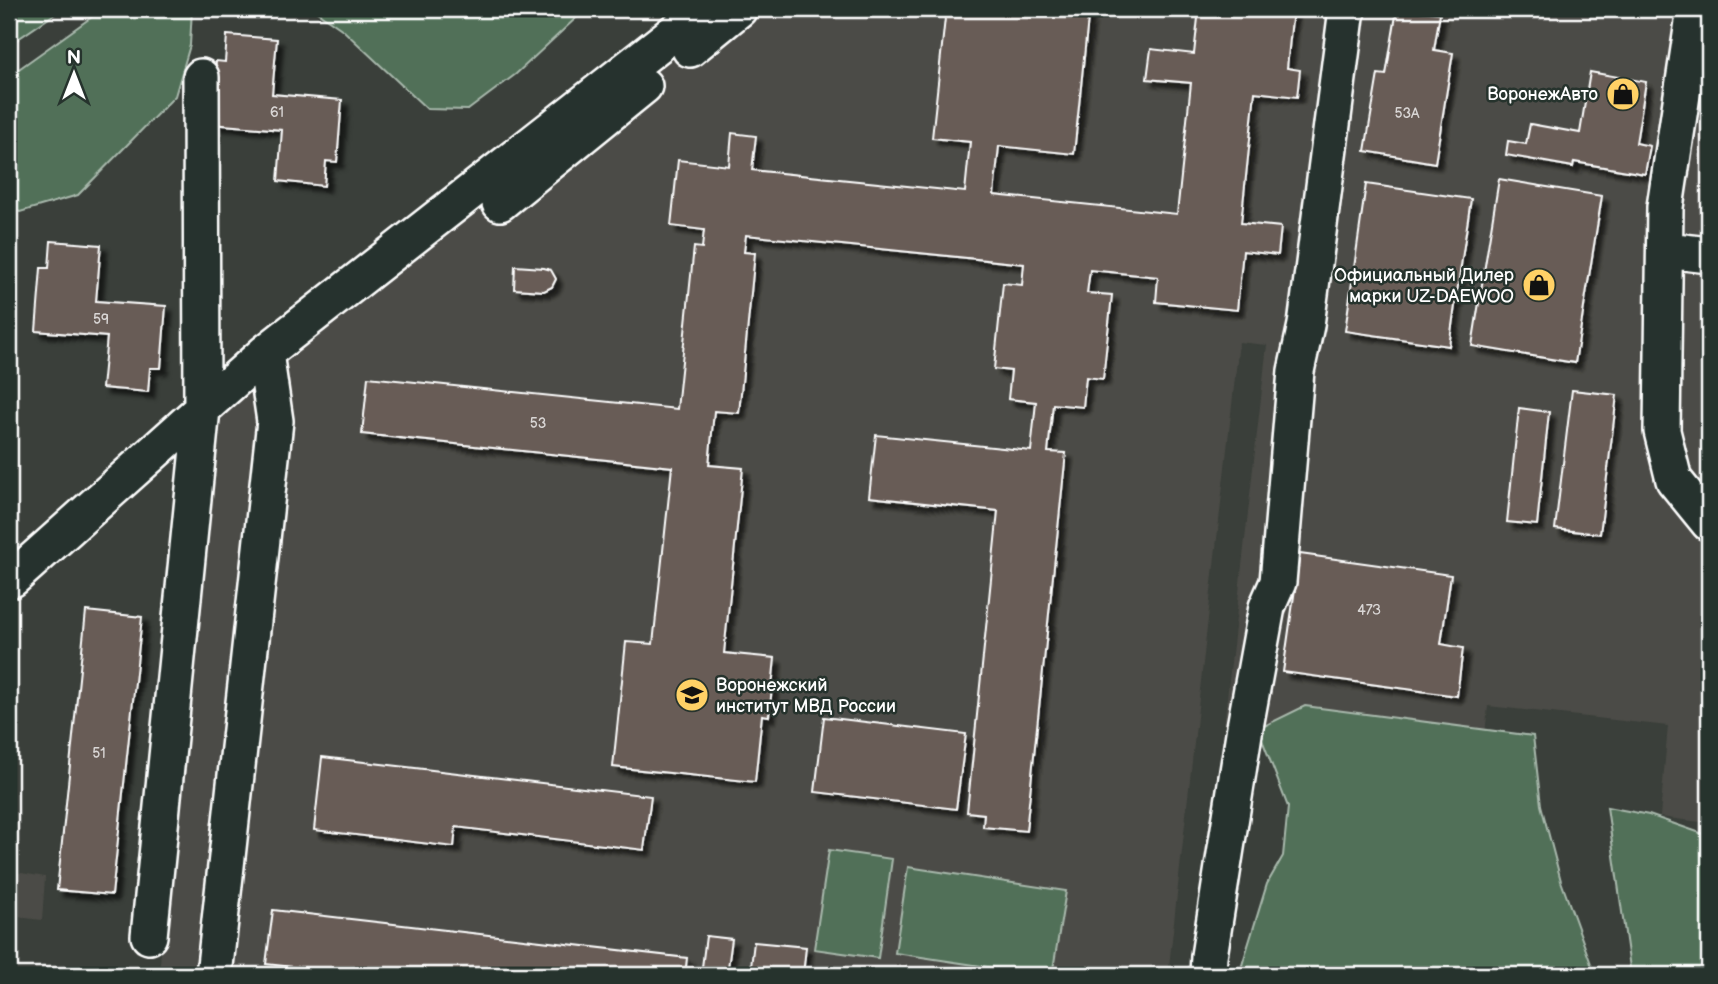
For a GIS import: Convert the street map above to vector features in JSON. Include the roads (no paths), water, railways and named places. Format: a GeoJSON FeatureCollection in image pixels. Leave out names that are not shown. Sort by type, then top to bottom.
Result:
{"type":"FeatureCollection","features":[{"type":"Feature","properties":{"kind":"street"},"geometry":{"type":"LineString","coordinates":[[9,579],[265,353],[704,9]]}},
{"type":"Feature","properties":{"kind":"street"},"geometry":{"type":"LineString","coordinates":[[500,203],[739,9]]}},
{"type":"Feature","properties":{"kind":"street"},"geometry":{"type":"LineString","coordinates":[[1208,975],[1245,727],[1268,607],[1278,582],[1296,371],[1306,325],[1347,9]]}},
{"type":"Feature","properties":{"kind":"street"},"geometry":{"type":"LineString","coordinates":[[1695,9],[1665,207],[1662,430],[1674,480],[1709,523]]}},
{"type":"Feature","properties":{"kind":"street"},"geometry":{"type":"LineString","coordinates":[[149,936],[202,409],[201,77]]}},
{"type":"Feature","properties":{"kind":"street"},"geometry":{"type":"LineString","coordinates":[[1666,250],[1709,255]]}},
{"type":"Feature","properties":{"kind":"street"},"geometry":{"type":"LineString","coordinates":[[214,975],[275,421],[265,353]]}},
{"type":"Feature","properties":{"kind":"place","name":"ВоронежАвто"},"geometry":{"type":"Point","coordinates":[1623,94]}},
{"type":"Feature","properties":{"kind":"place","name":"Официальный Дилер марки UZ-DAEWOO"},"geometry":{"type":"Point","coordinates":[1539,285]}},
{"type":"Feature","properties":{"kind":"place","name":"Воронежский институт МВД России"},"geometry":{"type":"Point","coordinates":[692,695]}}]}
